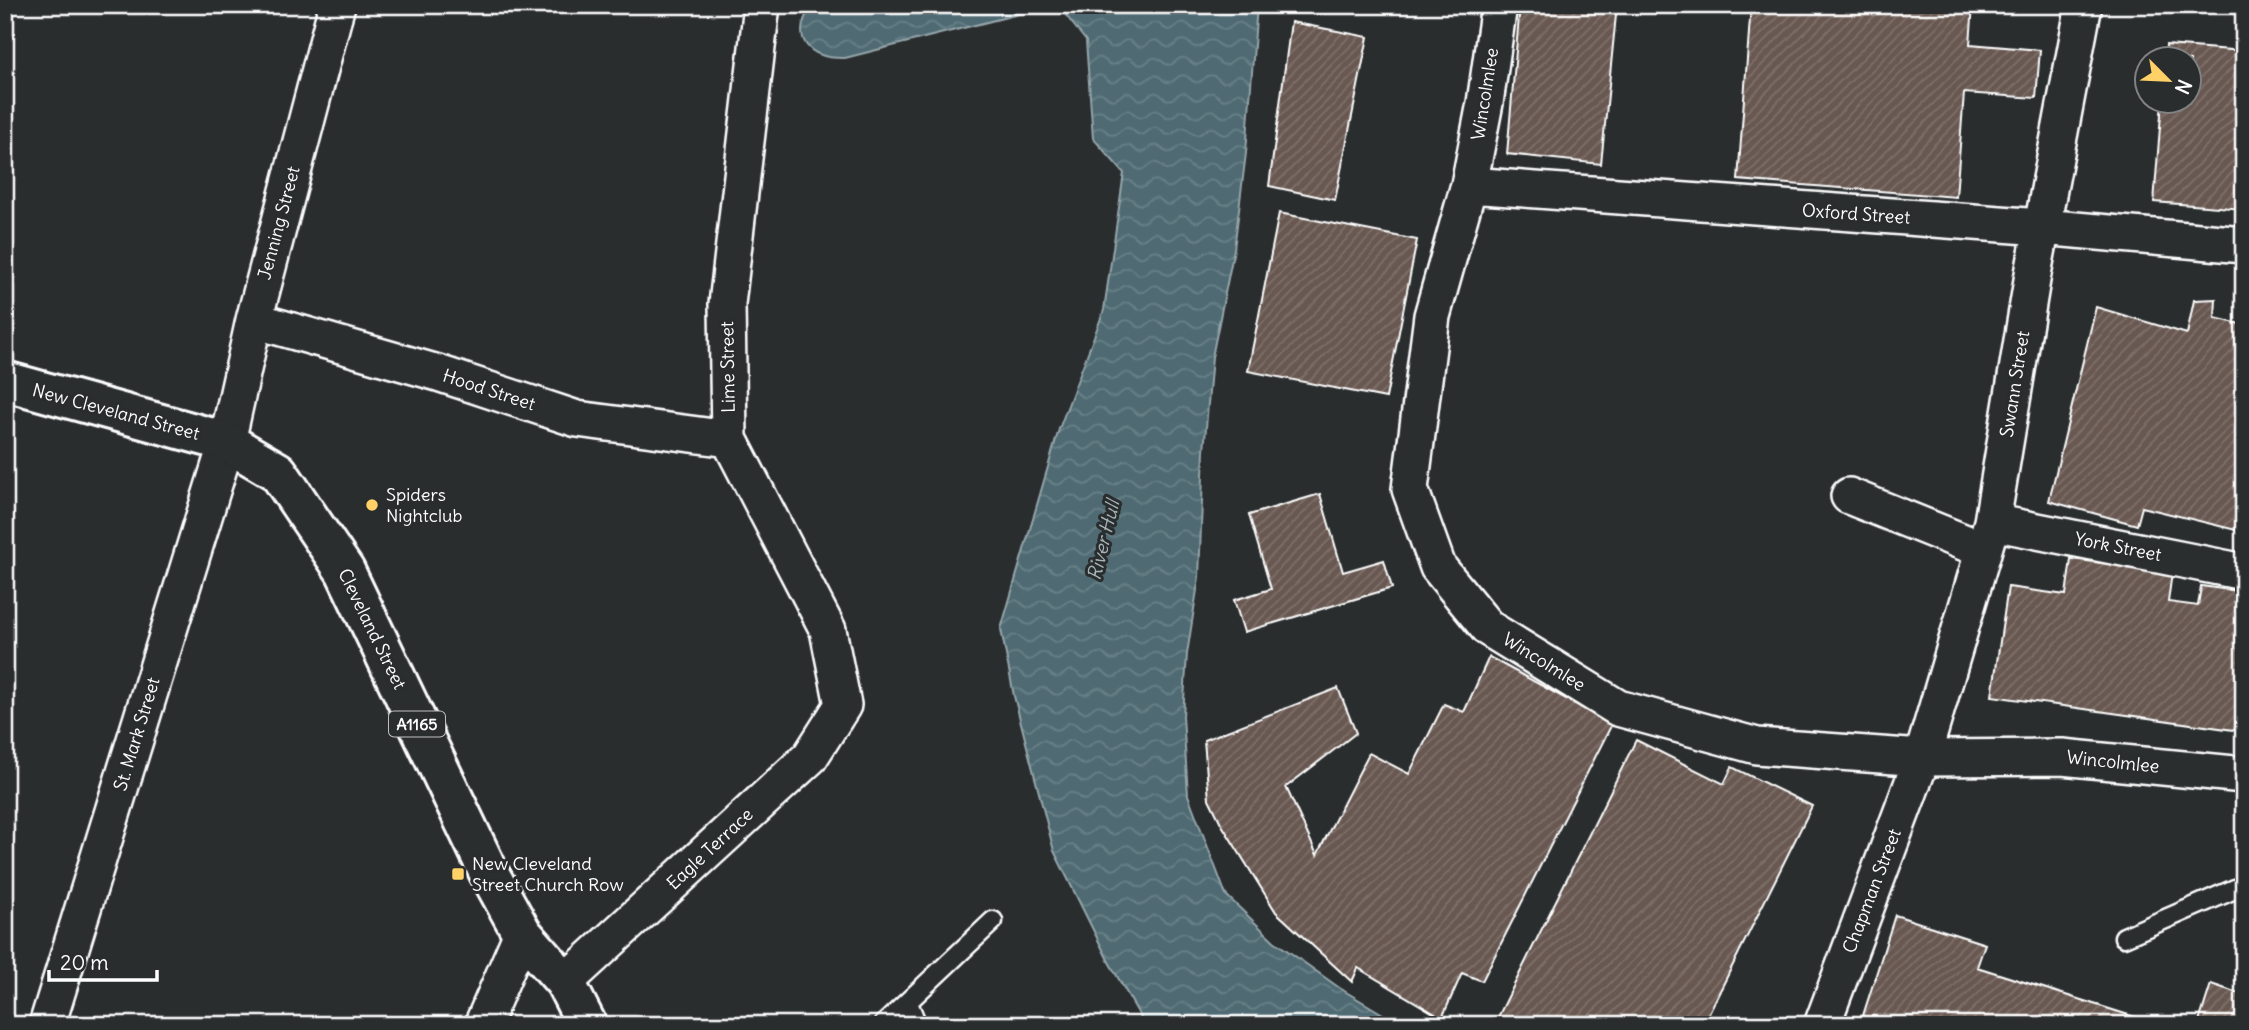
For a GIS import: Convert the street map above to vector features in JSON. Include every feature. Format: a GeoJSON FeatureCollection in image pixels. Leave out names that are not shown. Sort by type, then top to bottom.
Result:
{"type":"FeatureCollection","features":[{"type":"Feature","properties":{"kind":"main road","name":"New Cleveland Street"},"geometry":{"type":"LineString","coordinates":[[5,381],[227,442]]}},
{"type":"Feature","properties":{"kind":"main road","name":"Cleveland Street"},"geometry":{"type":"LineString","coordinates":[[227,442],[278,472],[345,571],[489,873],[522,933],[565,982],[587,1025]]}},
{"type":"Feature","properties":{"kind":"street","name":"Jenning Street"},"geometry":{"type":"LineString","coordinates":[[227,442],[254,320],[337,5]]}},
{"type":"Feature","properties":{"kind":"street","name":"Lime Street"},"geometry":{"type":"LineString","coordinates":[[762,5],[727,303],[729,439],[828,630],[843,705]]}},
{"type":"Feature","properties":{"kind":"street","name":"Wincolmlee"},"geometry":{"type":"LineString","coordinates":[[1499,5],[1485,103],[1469,185],[1432,316],[1410,489],[1438,567],[1488,628],[1618,708],[1757,746],[1922,758],[2062,757],[2244,775]]}},
{"type":"Feature","properties":{"kind":"street","name":"Swann Street"},"geometry":{"type":"LineString","coordinates":[[1922,758],[1987,536],[2084,5]]}},
{"type":"Feature","properties":{"kind":"street","name":"Oxford Street"},"geometry":{"type":"LineString","coordinates":[[1469,185],[2244,244]]}},
{"type":"Feature","properties":{"kind":"street","name":"Hood Street"},"geometry":{"type":"LineString","coordinates":[[254,320],[438,373],[576,419],[729,439]]}},
{"type":"Feature","properties":{"kind":"street","name":"St. Mark Street"},"geometry":{"type":"LineString","coordinates":[[47,1025],[227,442]]}},
{"type":"Feature","properties":{"kind":"street","name":"York Street"},"geometry":{"type":"LineString","coordinates":[[1849,495],[1987,536],[2244,572]]}},
{"type":"Feature","properties":{"kind":"street","name":"Eagle Terrace"},"geometry":{"type":"LineString","coordinates":[[565,982],[810,757],[843,705]]}},
{"type":"Feature","properties":{"kind":"street","name":"Chapman Street"},"geometry":{"type":"LineString","coordinates":[[1822,1025],[1922,758]]}},
{"type":"Feature","properties":{"kind":"street"},"geometry":{"type":"LineString","coordinates":[[483,1023],[522,933]]}},
{"type":"Feature","properties":{"kind":"lane"},"geometry":{"type":"LineString","coordinates":[[2124,937],[2244,885]]}},
{"type":"Feature","properties":{"kind":"lane"},"geometry":{"type":"LineString","coordinates":[[883,1025],[993,921]]}},
{"type":"Feature","properties":{"kind":"lane"},"geometry":{"type":"LineString","coordinates":[[908,1003],[917,1025]]}},
{"type":"Feature","properties":{"kind":"water"},"geometry":{"type":"Polygon","coordinates":[[[812,5],[1054,5],[845,58],[821,55],[806,45],[802,28],[812,5]]]}},
{"type":"Feature","properties":{"kind":"water","name":"River Hull"},"geometry":{"type":"Polygon","coordinates":[[[1058,5],[1257,5],[1246,153],[1234,249],[1212,357],[1204,451],[1199,577],[1187,654],[1183,716],[1188,795],[1226,895],[1274,941],[1341,989],[1401,1025],[1145,1025],[1109,962],[1054,851],[1014,696],[1001,629],[1059,429],[1104,310],[1124,173],[1093,138],[1086,41],[1058,5]]]}},
{"type":"Feature","properties":{"kind":"building"},"geometry":{"type":"Polygon","coordinates":[[[1520,5],[1617,5],[1601,164],[1507,154],[1520,5]]]}},
{"type":"Feature","properties":{"kind":"building"},"geometry":{"type":"Polygon","coordinates":[[[1751,5],[1973,5],[1970,44],[2040,50],[2036,98],[1964,93],[1956,197],[1738,180],[1751,5]]]}},
{"type":"Feature","properties":{"kind":"building"},"geometry":{"type":"Polygon","coordinates":[[[1291,22],[1368,37],[1335,200],[1269,186],[1291,22]]]}},
{"type":"Feature","properties":{"kind":"building"},"geometry":{"type":"Polygon","coordinates":[[[2204,48],[2244,51],[2244,209],[2154,202],[2161,116],[2204,116],[2204,48]]]}},
{"type":"Feature","properties":{"kind":"building"},"geometry":{"type":"Polygon","coordinates":[[[1279,213],[1417,240],[1386,398],[1248,371],[1279,213]]]}},
{"type":"Feature","properties":{"kind":"building"},"geometry":{"type":"Polygon","coordinates":[[[2216,299],[2215,318],[2244,325],[2244,532],[2142,507],[2137,525],[2049,501],[2096,307],[2187,334],[2194,300],[2216,299]]]}},
{"type":"Feature","properties":{"kind":"building"},"geometry":{"type":"Polygon","coordinates":[[[1320,494],[1343,572],[1384,560],[1392,588],[1244,632],[1234,600],[1271,589],[1249,515],[1320,494]]]}},
{"type":"Feature","properties":{"kind":"building"},"geometry":{"type":"Polygon","coordinates":[[[2071,559],[2172,572],[2168,602],[2198,606],[2201,586],[2244,592],[2244,711],[2241,731],[1992,696],[2008,587],[2066,595],[2071,559]]]}},
{"type":"Feature","properties":{"kind":"building"},"geometry":{"type":"Polygon","coordinates":[[[1489,657],[1612,724],[1482,981],[1462,973],[1442,1018],[1358,968],[1352,982],[1276,912],[1209,799],[1204,740],[1338,688],[1356,733],[1286,787],[1317,855],[1369,753],[1409,774],[1444,704],[1464,712],[1489,657]]]}},
{"type":"Feature","properties":{"kind":"building"},"geometry":{"type":"Polygon","coordinates":[[[1636,740],[1724,784],[1732,767],[1812,806],[1703,1025],[1503,1025],[1496,1021],[1636,740]]]}},
{"type":"Feature","properties":{"kind":"building"},"geometry":{"type":"Polygon","coordinates":[[[1895,915],[1985,944],[1977,967],[2160,1025],[1860,1025],[1895,915]]]}},
{"type":"Feature","properties":{"kind":"building"},"geometry":{"type":"Polygon","coordinates":[[[2211,984],[2244,995],[2244,1025],[2198,1025],[2211,984]]]}},
{"type":"Feature","properties":{"kind":"place","name":"Spiders Nightclub"},"geometry":{"type":"Point","coordinates":[372,505]}},
{"type":"Feature","properties":{"kind":"place","name":"New Cleveland Street Church Row"},"geometry":{"type":"Point","coordinates":[458,874]}}]}
